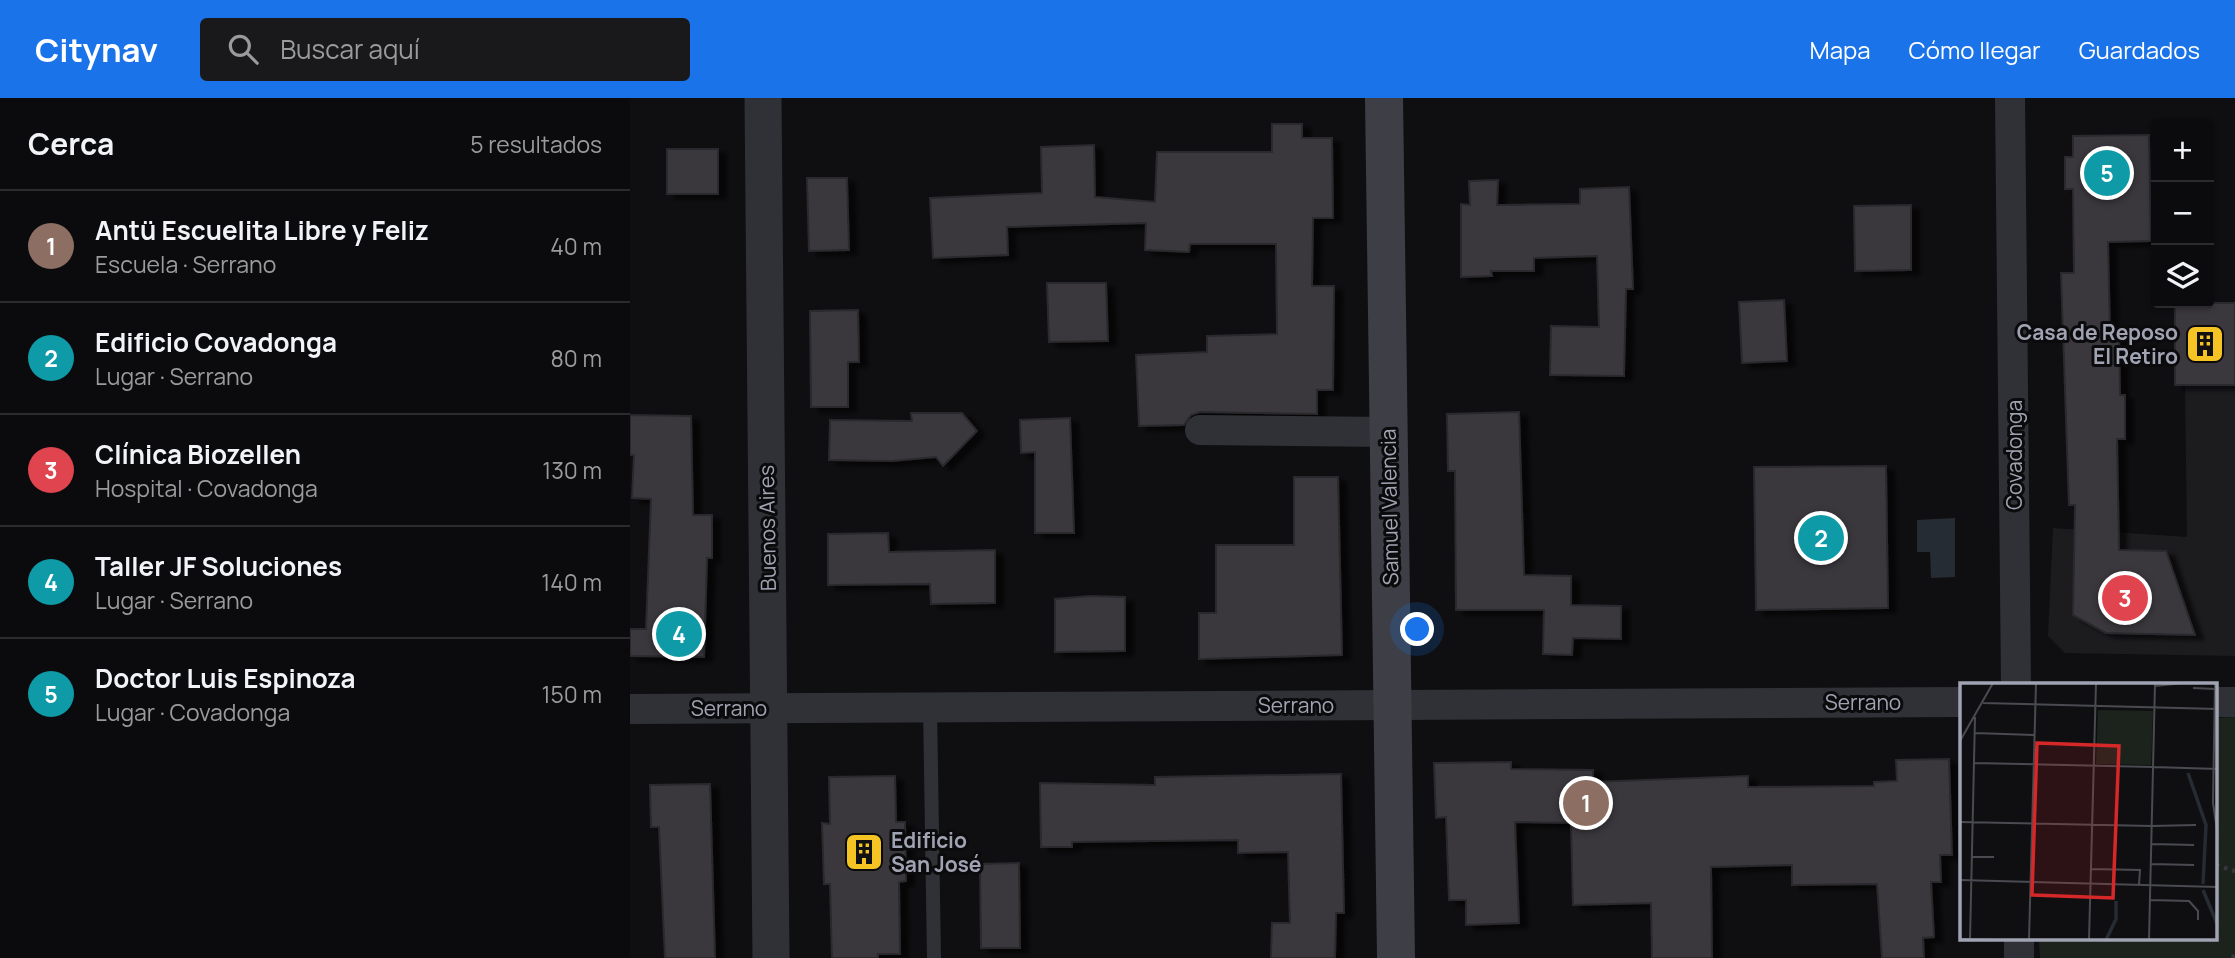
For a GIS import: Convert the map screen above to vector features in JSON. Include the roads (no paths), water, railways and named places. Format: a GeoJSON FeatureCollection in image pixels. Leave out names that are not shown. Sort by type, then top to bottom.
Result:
{"type":"FeatureCollection","features":[{"type":"Feature","properties":{"kind":"main road","name":"Samuel Valencia"},"geometry":{"type":"LineString","coordinates":[[1384,98],[1396,958]]}},
{"type":"Feature","properties":{"kind":"street","name":"Buenos Aires"},"geometry":{"type":"LineString","coordinates":[[763,98],[771,958]]}},
{"type":"Feature","properties":{"kind":"street","name":"Covadonga"},"geometry":{"type":"LineString","coordinates":[[2011,98],[2016,683]]}},
{"type":"Feature","properties":{"kind":"street"},"geometry":{"type":"LineString","coordinates":[[1200,430],[1387,432]]}},
{"type":"Feature","properties":{"kind":"street","name":"Serrano"},"geometry":{"type":"LineString","coordinates":[[630,709],[1960,702]]}},
{"type":"Feature","properties":{"kind":"street"},"geometry":{"type":"LineString","coordinates":[[2019,940],[2019,958]]}},
{"type":"Feature","properties":{"kind":"lane"},"geometry":{"type":"LineString","coordinates":[[930,707],[934,958]]}},
{"type":"Feature","properties":{"kind":"place","name":"Doctor Luis Espinoza"},"geometry":{"type":"Point","coordinates":[2107,173]}},
{"type":"Feature","properties":{"kind":"place","name":"Casa de Reposo El Retiro"},"geometry":{"type":"Point","coordinates":[2205,344]}},
{"type":"Feature","properties":{"kind":"place","name":"Edificio Covadonga"},"geometry":{"type":"Point","coordinates":[1821,538]}},
{"type":"Feature","properties":{"kind":"place","name":"Clínica Biozellen"},"geometry":{"type":"Point","coordinates":[2125,598]}},
{"type":"Feature","properties":{"kind":"place","name":"Taller JF Soluciones"},"geometry":{"type":"Point","coordinates":[679,634]}},
{"type":"Feature","properties":{"kind":"place","name":"Antü Escuelita Libre y Feliz"},"geometry":{"type":"Point","coordinates":[1586,803]}},
{"type":"Feature","properties":{"kind":"place","name":"Edificio San José"},"geometry":{"type":"Point","coordinates":[864,852]}}]}
